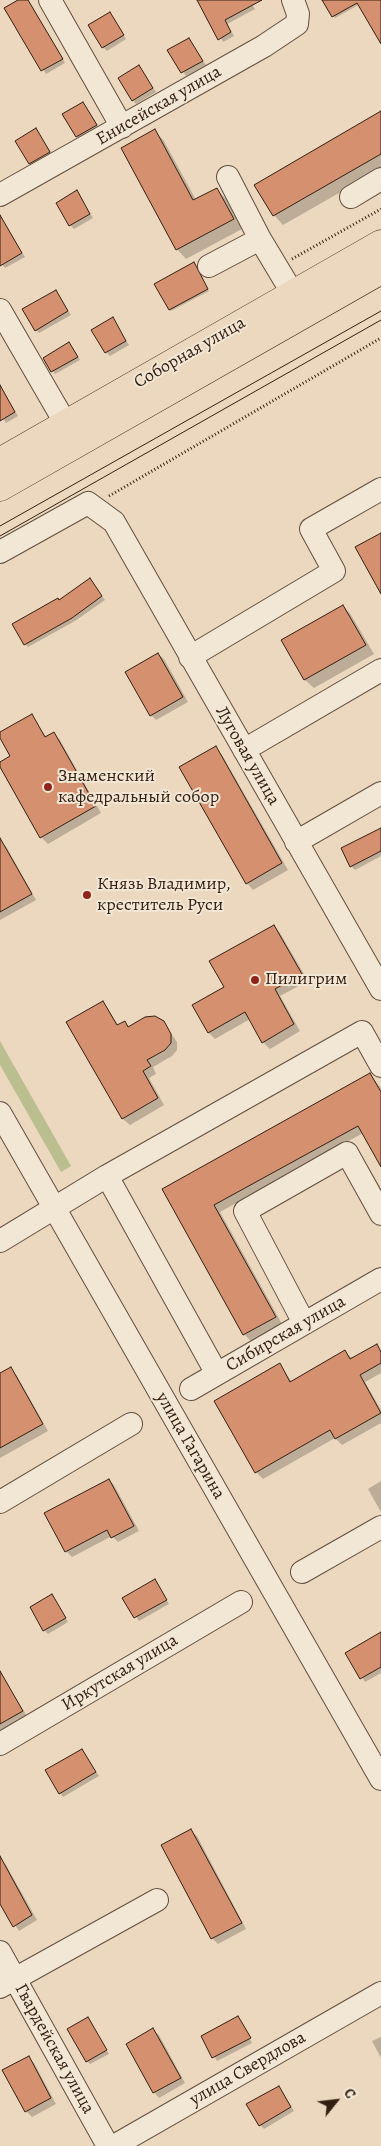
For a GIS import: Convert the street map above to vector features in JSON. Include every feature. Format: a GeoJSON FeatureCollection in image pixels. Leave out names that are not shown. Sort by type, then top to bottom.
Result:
{"type":"FeatureCollection","features":[{"type":"Feature","properties":{"kind":"main road","name":"Соборная улица"},"geometry":{"type":"LineString","coordinates":[[0,487],[72,433],[293,294],[381,244]]}},
{"type":"Feature","properties":{"kind":"main road","name":"Соборная улица"},"geometry":{"type":"LineString","coordinates":[[0,462],[72,433],[381,270]]}},
{"type":"Feature","properties":{"kind":"street"},"geometry":{"type":"LineString","coordinates":[[50,0],[122,127]]}},
{"type":"Feature","properties":{"kind":"street","name":"Енисейская улица"},"geometry":{"type":"LineString","coordinates":[[0,195],[264,46],[297,24],[298,14],[294,1]]}},
{"type":"Feature","properties":{"kind":"street"},"geometry":{"type":"LineString","coordinates":[[228,177],[260,239],[293,294]]}},
{"type":"Feature","properties":{"kind":"street"},"geometry":{"type":"LineString","coordinates":[[351,196],[381,179]]}},
{"type":"Feature","properties":{"kind":"street"},"geometry":{"type":"LineString","coordinates":[[209,266],[260,239]]}},
{"type":"Feature","properties":{"kind":"street"},"geometry":{"type":"LineString","coordinates":[[0,310],[72,433]]}},
{"type":"Feature","properties":{"kind":"street"},"geometry":{"type":"LineString","coordinates":[[190,657],[334,571],[311,529],[381,489]]}},
{"type":"Feature","properties":{"kind":"street"},"geometry":{"type":"LineString","coordinates":[[0,552],[88,503],[93,506]]}},
{"type":"Feature","properties":{"kind":"street","name":"Луговая улица"},"geometry":{"type":"LineString","coordinates":[[93,506],[114,522],[381,989]]}},
{"type":"Feature","properties":{"kind":"street"},"geometry":{"type":"LineString","coordinates":[[244,750],[381,670]]}},
{"type":"Feature","properties":{"kind":"street"},"geometry":{"type":"LineString","coordinates":[[296,842],[381,794]]}},
{"type":"Feature","properties":{"kind":"street"},"geometry":{"type":"LineString","coordinates":[[0,1241],[107,1176],[362,1032],[381,1066]]}},
{"type":"Feature","properties":{"kind":"street","name":"улица Гагарина"},"geometry":{"type":"LineString","coordinates":[[0,1113],[381,1779]]}},
{"type":"Feature","properties":{"kind":"street"},"geometry":{"type":"LineString","coordinates":[[304,1323],[245,1211],[347,1153],[381,1214]]}},
{"type":"Feature","properties":{"kind":"street"},"geometry":{"type":"LineString","coordinates":[[107,1176],[218,1374]]}},
{"type":"Feature","properties":{"kind":"street","name":"Сибирская улица"},"geometry":{"type":"LineString","coordinates":[[191,1389],[381,1279]]}},
{"type":"Feature","properties":{"kind":"street"},"geometry":{"type":"LineString","coordinates":[[0,1502],[131,1424]]}},
{"type":"Feature","properties":{"kind":"street"},"geometry":{"type":"LineString","coordinates":[[302,1572],[381,1527]]}},
{"type":"Feature","properties":{"kind":"street","name":"Иркутская улица"},"geometry":{"type":"LineString","coordinates":[[0,1744],[240,1602]]}},
{"type":"Feature","properties":{"kind":"street"},"geometry":{"type":"LineString","coordinates":[[7,1982],[157,1900]]}},
{"type":"Feature","properties":{"kind":"street","name":"Гвардейская улица"},"geometry":{"type":"LineString","coordinates":[[0,1952],[7,1982],[108,2146]]}},
{"type":"Feature","properties":{"kind":"street","name":"улица Свердлова"},"geometry":{"type":"LineString","coordinates":[[114,2146],[381,1993]]}},
{"type":"Feature","properties":{"kind":"path"},"geometry":{"type":"LineString","coordinates":[[277,267],[381,209]]}},
{"type":"Feature","properties":{"kind":"path"},"geometry":{"type":"LineString","coordinates":[[93,506],[381,338]]}},
{"type":"Feature","properties":{"kind":"green space"},"geometry":{"type":"Polygon","coordinates":[[[0,1041],[71,1166],[61,1172],[0,1065],[0,1041]]]}},
{"type":"Feature","properties":{"kind":"building"},"geometry":{"type":"Polygon","coordinates":[[[18,0],[28,0],[63,59],[41,71],[4,8],[18,0]]]}},
{"type":"Feature","properties":{"kind":"building"},"geometry":{"type":"Polygon","coordinates":[[[197,0],[262,0],[225,20],[231,32],[218,40],[197,0]]]}},
{"type":"Feature","properties":{"kind":"building"},"geometry":{"type":"Polygon","coordinates":[[[322,0],[381,0],[381,44],[357,3],[332,17],[322,0]]]}},
{"type":"Feature","properties":{"kind":"building"},"geometry":{"type":"Polygon","coordinates":[[[110,12],[124,35],[102,48],[88,25],[110,12]]]}},
{"type":"Feature","properties":{"kind":"building"},"geometry":{"type":"Polygon","coordinates":[[[189,38],[203,61],[181,73],[167,50],[189,38]]]}},
{"type":"Feature","properties":{"kind":"building"},"geometry":{"type":"Polygon","coordinates":[[[139,65],[153,88],[132,101],[118,78],[139,65]]]}},
{"type":"Feature","properties":{"kind":"building"},"geometry":{"type":"Polygon","coordinates":[[[83,102],[97,125],[76,137],[62,114],[83,102]]]}},
{"type":"Feature","properties":{"kind":"building"},"geometry":{"type":"Polygon","coordinates":[[[381,111],[381,154],[273,216],[254,185],[381,111]]]}},
{"type":"Feature","properties":{"kind":"building"},"geometry":{"type":"Polygon","coordinates":[[[36,128],[50,152],[29,164],[15,141],[36,128]]]}},
{"type":"Feature","properties":{"kind":"building"},"geometry":{"type":"Polygon","coordinates":[[[155,129],[193,200],[217,188],[234,219],[176,250],[121,148],[155,129]]]}},
{"type":"Feature","properties":{"kind":"building"},"geometry":{"type":"Polygon","coordinates":[[[77,190],[90,214],[69,226],[56,203],[77,190]]]}},
{"type":"Feature","properties":{"kind":"building"},"geometry":{"type":"Polygon","coordinates":[[[0,215],[22,253],[0,266],[0,215]]]}},
{"type":"Feature","properties":{"kind":"building"},"geometry":{"type":"Polygon","coordinates":[[[194,262],[208,289],[169,310],[154,284],[194,262]]]}},
{"type":"Feature","properties":{"kind":"building"},"geometry":{"type":"Polygon","coordinates":[[[56,290],[68,311],[35,331],[22,309],[56,290]]]}},
{"type":"Feature","properties":{"kind":"building"},"geometry":{"type":"Polygon","coordinates":[[[113,317],[126,341],[105,353],[91,330],[113,317]]]}},
{"type":"Feature","properties":{"kind":"building"},"geometry":{"type":"Polygon","coordinates":[[[69,342],[78,357],[51,372],[43,358],[69,342]]]}},
{"type":"Feature","properties":{"kind":"building"},"geometry":{"type":"Polygon","coordinates":[[[0,385],[15,412],[0,421],[0,385]]]}},
{"type":"Feature","properties":{"kind":"building"},"geometry":{"type":"Polygon","coordinates":[[[381,533],[381,594],[355,547],[381,533]]]}},
{"type":"Feature","properties":{"kind":"building"},"geometry":{"type":"Polygon","coordinates":[[[90,578],[102,596],[72,618],[24,645],[12,624],[58,598],[59,600],[90,578]]]}},
{"type":"Feature","properties":{"kind":"building"},"geometry":{"type":"Polygon","coordinates":[[[343,605],[366,645],[304,680],[281,640],[343,605]]]}},
{"type":"Feature","properties":{"kind":"building"},"geometry":{"type":"Polygon","coordinates":[[[158,653],[183,697],[150,716],[125,672],[158,653]]]}},
{"type":"Feature","properties":{"kind":"building","name":"Знаменский кафедральный собор"},"geometry":{"type":"Polygon","coordinates":[[[32,714],[45,737],[54,732],[96,806],[40,838],[0,767],[0,762],[10,756],[0,738],[0,732],[32,714]]]}},
{"type":"Feature","properties":{"kind":"building"},"geometry":{"type":"Polygon","coordinates":[[[216,746],[282,863],[246,884],[179,767],[216,746]]]}},
{"type":"Feature","properties":{"kind":"building"},"geometry":{"type":"Polygon","coordinates":[[[381,828],[381,851],[350,867],[341,848],[381,828]]]}},
{"type":"Feature","properties":{"kind":"building"},"geometry":{"type":"Polygon","coordinates":[[[0,838],[32,894],[0,912],[0,838]]]}},
{"type":"Feature","properties":{"kind":"building","name":"Пилигрим"},"geometry":{"type":"Polygon","coordinates":[[[274,925],[302,974],[275,989],[294,1024],[262,1043],[245,1012],[208,1033],[192,1005],[224,987],[209,961],[274,925]]]}},
{"type":"Feature","properties":{"kind":"building"},"geometry":{"type":"Polygon","coordinates":[[[103,1001],[117,1025],[125,1021],[128,1027],[145,1017],[155,1016],[164,1021],[171,1034],[171,1043],[165,1050],[147,1060],[151,1066],[143,1071],[158,1098],[122,1119],[66,1022],[103,1001]]]}},
{"type":"Feature","properties":{"kind":"building"},"geometry":{"type":"Polygon","coordinates":[[[370,1073],[381,1092],[381,1167],[358,1126],[214,1205],[276,1317],[243,1335],[162,1189],[370,1073]]]}},
{"type":"Feature","properties":{"kind":"building"},"geometry":{"type":"Polygon","coordinates":[[[377,1344],[381,1352],[381,1363],[360,1375],[381,1413],[335,1439],[330,1430],[255,1473],[214,1401],[280,1363],[290,1382],[345,1350],[350,1359],[377,1344]]]}},
{"type":"Feature","properties":{"kind":"building"},"geometry":{"type":"Polygon","coordinates":[[[11,1367],[43,1424],[0,1448],[0,1373],[11,1367]]]}},
{"type":"Feature","properties":{"kind":"building"},"geometry":{"type":"Polygon","coordinates":[[[109,1479],[134,1526],[111,1538],[107,1530],[65,1552],[44,1513],[109,1479]]]}},
{"type":"Feature","properties":{"kind":"building"},"geometry":{"type":"Polygon","coordinates":[[[155,1579],[167,1600],[134,1618],[122,1598],[155,1579]]]}},
{"type":"Feature","properties":{"kind":"building"},"geometry":{"type":"Polygon","coordinates":[[[52,1594],[66,1618],[43,1631],[30,1607],[52,1594]]]}},
{"type":"Feature","properties":{"kind":"building"},"geometry":{"type":"Polygon","coordinates":[[[381,1632],[381,1667],[360,1679],[345,1653],[381,1632]]]}},
{"type":"Feature","properties":{"kind":"building"},"geometry":{"type":"Polygon","coordinates":[[[0,1671],[23,1711],[0,1724],[0,1671]]]}},
{"type":"Feature","properties":{"kind":"building"},"geometry":{"type":"Polygon","coordinates":[[[82,1749],[96,1772],[59,1794],[45,1770],[82,1749]]]}},
{"type":"Feature","properties":{"kind":"building"},"geometry":{"type":"Polygon","coordinates":[[[191,1829],[242,1923],[211,1939],[161,1845],[191,1829]]]}},
{"type":"Feature","properties":{"kind":"building"},"geometry":{"type":"Polygon","coordinates":[[[0,1856],[32,1915],[13,1927],[0,1904],[0,1856]]]}},
{"type":"Feature","properties":{"kind":"building"},"geometry":{"type":"Polygon","coordinates":[[[238,2016],[251,2038],[212,2058],[201,2036],[238,2016]]]}},
{"type":"Feature","properties":{"kind":"building"},"geometry":{"type":"Polygon","coordinates":[[[88,2017],[107,2050],[86,2062],[67,2029],[88,2017]]]}},
{"type":"Feature","properties":{"kind":"building"},"geometry":{"type":"Polygon","coordinates":[[[153,2028],[181,2078],[153,2093],[126,2044],[153,2028]]]}},
{"type":"Feature","properties":{"kind":"building"},"geometry":{"type":"Polygon","coordinates":[[[29,2056],[51,2098],[25,2112],[2,2070],[29,2056]]]}},
{"type":"Feature","properties":{"kind":"building"},"geometry":{"type":"Polygon","coordinates":[[[279,2086],[291,2107],[259,2126],[246,2104],[279,2086]]]}},
{"type":"Feature","properties":{"kind":"tram line"},"geometry":{"type":"LineString","coordinates":[[0,526],[381,311]]}},
{"type":"Feature","properties":{"kind":"tram line"},"geometry":{"type":"LineString","coordinates":[[0,536],[381,320]]}},
{"type":"Feature","properties":{"kind":"place","name":"Знаменский кафедральный собор"},"geometry":{"type":"Point","coordinates":[48,787]}},
{"type":"Feature","properties":{"kind":"place","name":"Князь Владимир, креститель Руси"},"geometry":{"type":"Point","coordinates":[87,895]}},
{"type":"Feature","properties":{"kind":"place","name":"Пилигрим"},"geometry":{"type":"Point","coordinates":[255,980]}}]}
